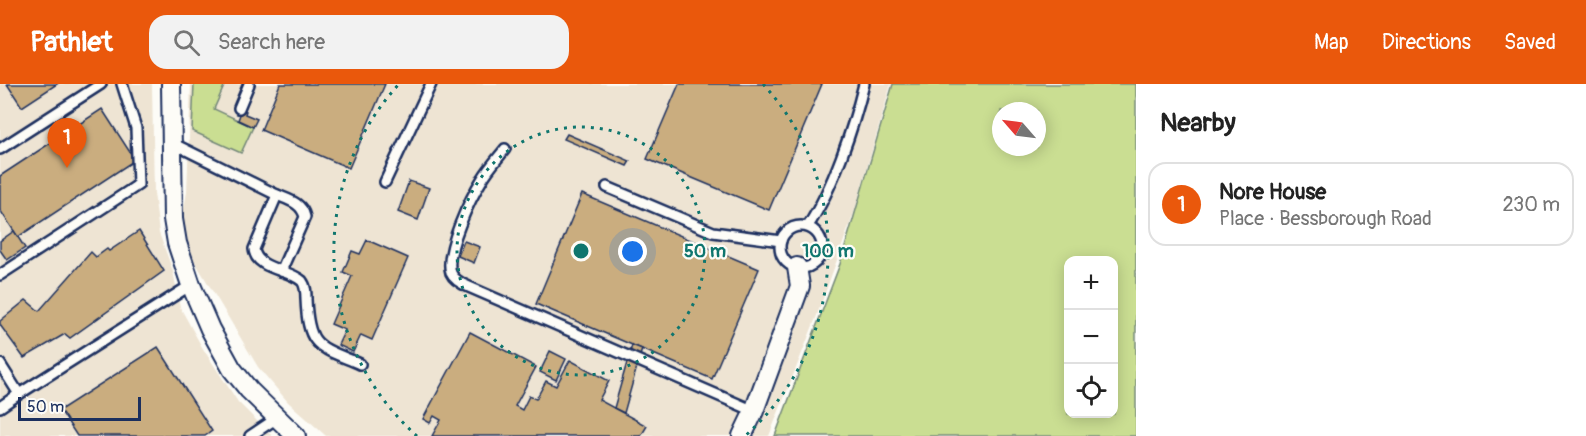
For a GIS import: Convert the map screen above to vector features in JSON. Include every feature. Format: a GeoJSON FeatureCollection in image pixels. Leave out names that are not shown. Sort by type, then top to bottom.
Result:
{"type":"FeatureCollection","features":[{"type":"Feature","properties":{"kind":"street"},"geometry":{"type":"LineString","coordinates":[[171,84],[172,219],[177,243],[191,285],[224,357],[249,390],[296,436]]}},
{"type":"Feature","properties":{"kind":"street"},"geometry":{"type":"LineString","coordinates":[[742,436],[754,411],[800,286],[797,267]]}},
{"type":"Feature","properties":{"kind":"lane"},"geometry":{"type":"LineString","coordinates":[[0,149],[101,84]]}},
{"type":"Feature","properties":{"kind":"lane"},"geometry":{"type":"LineString","coordinates":[[0,275],[138,185],[136,128],[122,84]]}},
{"type":"Feature","properties":{"kind":"lane"},"geometry":{"type":"LineString","coordinates":[[239,108],[249,84]]}},
{"type":"Feature","properties":{"kind":"lane"},"geometry":{"type":"LineString","coordinates":[[385,182],[431,84]]}},
{"type":"Feature","properties":{"kind":"lane"},"geometry":{"type":"LineString","coordinates":[[808,226],[822,201],[842,155],[864,84]]}},
{"type":"Feature","properties":{"kind":"lane"},"geometry":{"type":"LineString","coordinates":[[172,143],[297,204],[304,217],[281,271]]}},
{"type":"Feature","properties":{"kind":"lane"},"geometry":{"type":"LineString","coordinates":[[505,149],[475,192],[453,244],[450,264],[455,279],[754,411]]}},
{"type":"Feature","properties":{"kind":"lane"},"geometry":{"type":"LineString","coordinates":[[607,187],[713,232],[781,241]]}},
{"type":"Feature","properties":{"kind":"lane"},"geometry":{"type":"LineString","coordinates":[[277,195],[254,249],[254,254],[262,262],[301,281],[304,285],[309,329],[318,343],[360,364]]}},
{"type":"Feature","properties":{"kind":"lane"},"geometry":{"type":"LineString","coordinates":[[794,226],[808,226],[819,234],[823,248],[817,261],[804,268],[797,267],[790,265],[781,254],[781,241],[788,230],[794,226]]}},
{"type":"Feature","properties":{"kind":"lane"},"geometry":{"type":"LineString","coordinates":[[0,407],[191,285]]}},
{"type":"Feature","properties":{"kind":"lane"},"geometry":{"type":"LineString","coordinates":[[0,364],[19,394]]}},
{"type":"Feature","properties":{"kind":"lane"},"geometry":{"type":"LineString","coordinates":[[250,436],[277,418]]}},
{"type":"Feature","properties":{"kind":"shaded area"},"geometry":{"type":"Polygon","coordinates":[[[0,84],[152,84],[154,193],[159,233],[173,271],[180,307],[202,347],[238,402],[272,436],[0,436],[0,84]]]}},
{"type":"Feature","properties":{"kind":"shaded area"},"geometry":{"type":"Polygon","coordinates":[[[191,84],[891,84],[855,210],[816,318],[769,436],[326,436],[288,402],[258,367],[179,235],[187,192],[191,84]]]}},
{"type":"Feature","properties":{"kind":"green space"},"geometry":{"type":"Polygon","coordinates":[[[194,84],[225,84],[214,109],[253,127],[241,153],[192,131],[194,84]]]}},
{"type":"Feature","properties":{"kind":"green space"},"geometry":{"type":"Polygon","coordinates":[[[893,84],[1136,84],[1136,436],[775,436],[840,264],[893,84]]]}},
{"type":"Feature","properties":{"kind":"building"},"geometry":{"type":"Polygon","coordinates":[[[7,84],[57,84],[22,107],[7,84]]]}},
{"type":"Feature","properties":{"kind":"building"},"geometry":{"type":"Polygon","coordinates":[[[280,84],[385,84],[349,168],[261,130],[280,84]]]}},
{"type":"Feature","properties":{"kind":"building"},"geometry":{"type":"Polygon","coordinates":[[[679,84],[822,84],[769,210],[647,159],[679,84]]]}},
{"type":"Feature","properties":{"kind":"building"},"geometry":{"type":"Polygon","coordinates":[[[102,109],[135,160],[18,237],[0,210],[0,176],[102,109]]]}},
{"type":"Feature","properties":{"kind":"building"},"geometry":{"type":"Polygon","coordinates":[[[242,109],[246,111],[245,114],[257,119],[253,127],[238,120],[242,109]]]}},
{"type":"Feature","properties":{"kind":"building"},"geometry":{"type":"Polygon","coordinates":[[[567,134],[630,161],[627,166],[564,139],[567,134]]]}},
{"type":"Feature","properties":{"kind":"building"},"geometry":{"type":"Polygon","coordinates":[[[409,181],[429,188],[418,220],[398,212],[409,181]]]}},
{"type":"Feature","properties":{"kind":"building"},"geometry":{"type":"Polygon","coordinates":[[[582,194],[759,269],[712,379],[536,304],[582,194]]]}},
{"type":"Feature","properties":{"kind":"building"},"geometry":{"type":"Polygon","coordinates":[[[14,231],[25,248],[7,260],[0,250],[0,241],[14,231]]]}},
{"type":"Feature","properties":{"kind":"building"},"geometry":{"type":"Polygon","coordinates":[[[139,231],[164,271],[70,338],[65,334],[24,358],[0,325],[0,321],[26,300],[39,311],[91,252],[96,257],[139,231]]]}},
{"type":"Feature","properties":{"kind":"building"},"geometry":{"type":"Polygon","coordinates":[[[367,240],[408,258],[372,340],[361,335],[353,352],[338,345],[345,330],[331,324],[352,276],[343,272],[352,251],[360,254],[367,240]]]}},
{"type":"Feature","properties":{"kind":"building"},"geometry":{"type":"Polygon","coordinates":[[[464,241],[480,247],[474,263],[458,256],[464,241]]]}},
{"type":"Feature","properties":{"kind":"building"},"geometry":{"type":"Polygon","coordinates":[[[470,332],[536,367],[515,406],[522,410],[529,396],[536,399],[546,381],[556,386],[570,360],[609,381],[599,400],[647,426],[641,436],[432,436],[441,420],[434,416],[430,423],[423,419],[470,332]]]}},
{"type":"Feature","properties":{"kind":"building"},"geometry":{"type":"Polygon","coordinates":[[[632,345],[642,349],[624,413],[614,408],[632,345]]]}},
{"type":"Feature","properties":{"kind":"building"},"geometry":{"type":"Polygon","coordinates":[[[158,347],[212,431],[205,436],[77,436],[60,410],[158,347]]]}},
{"type":"Feature","properties":{"kind":"building"},"geometry":{"type":"Polygon","coordinates":[[[550,351],[566,359],[556,380],[540,372],[550,351]]]}},
{"type":"Feature","properties":{"kind":"place","name":"Nore House"},"geometry":{"type":"Point","coordinates":[67,168]}}]}
